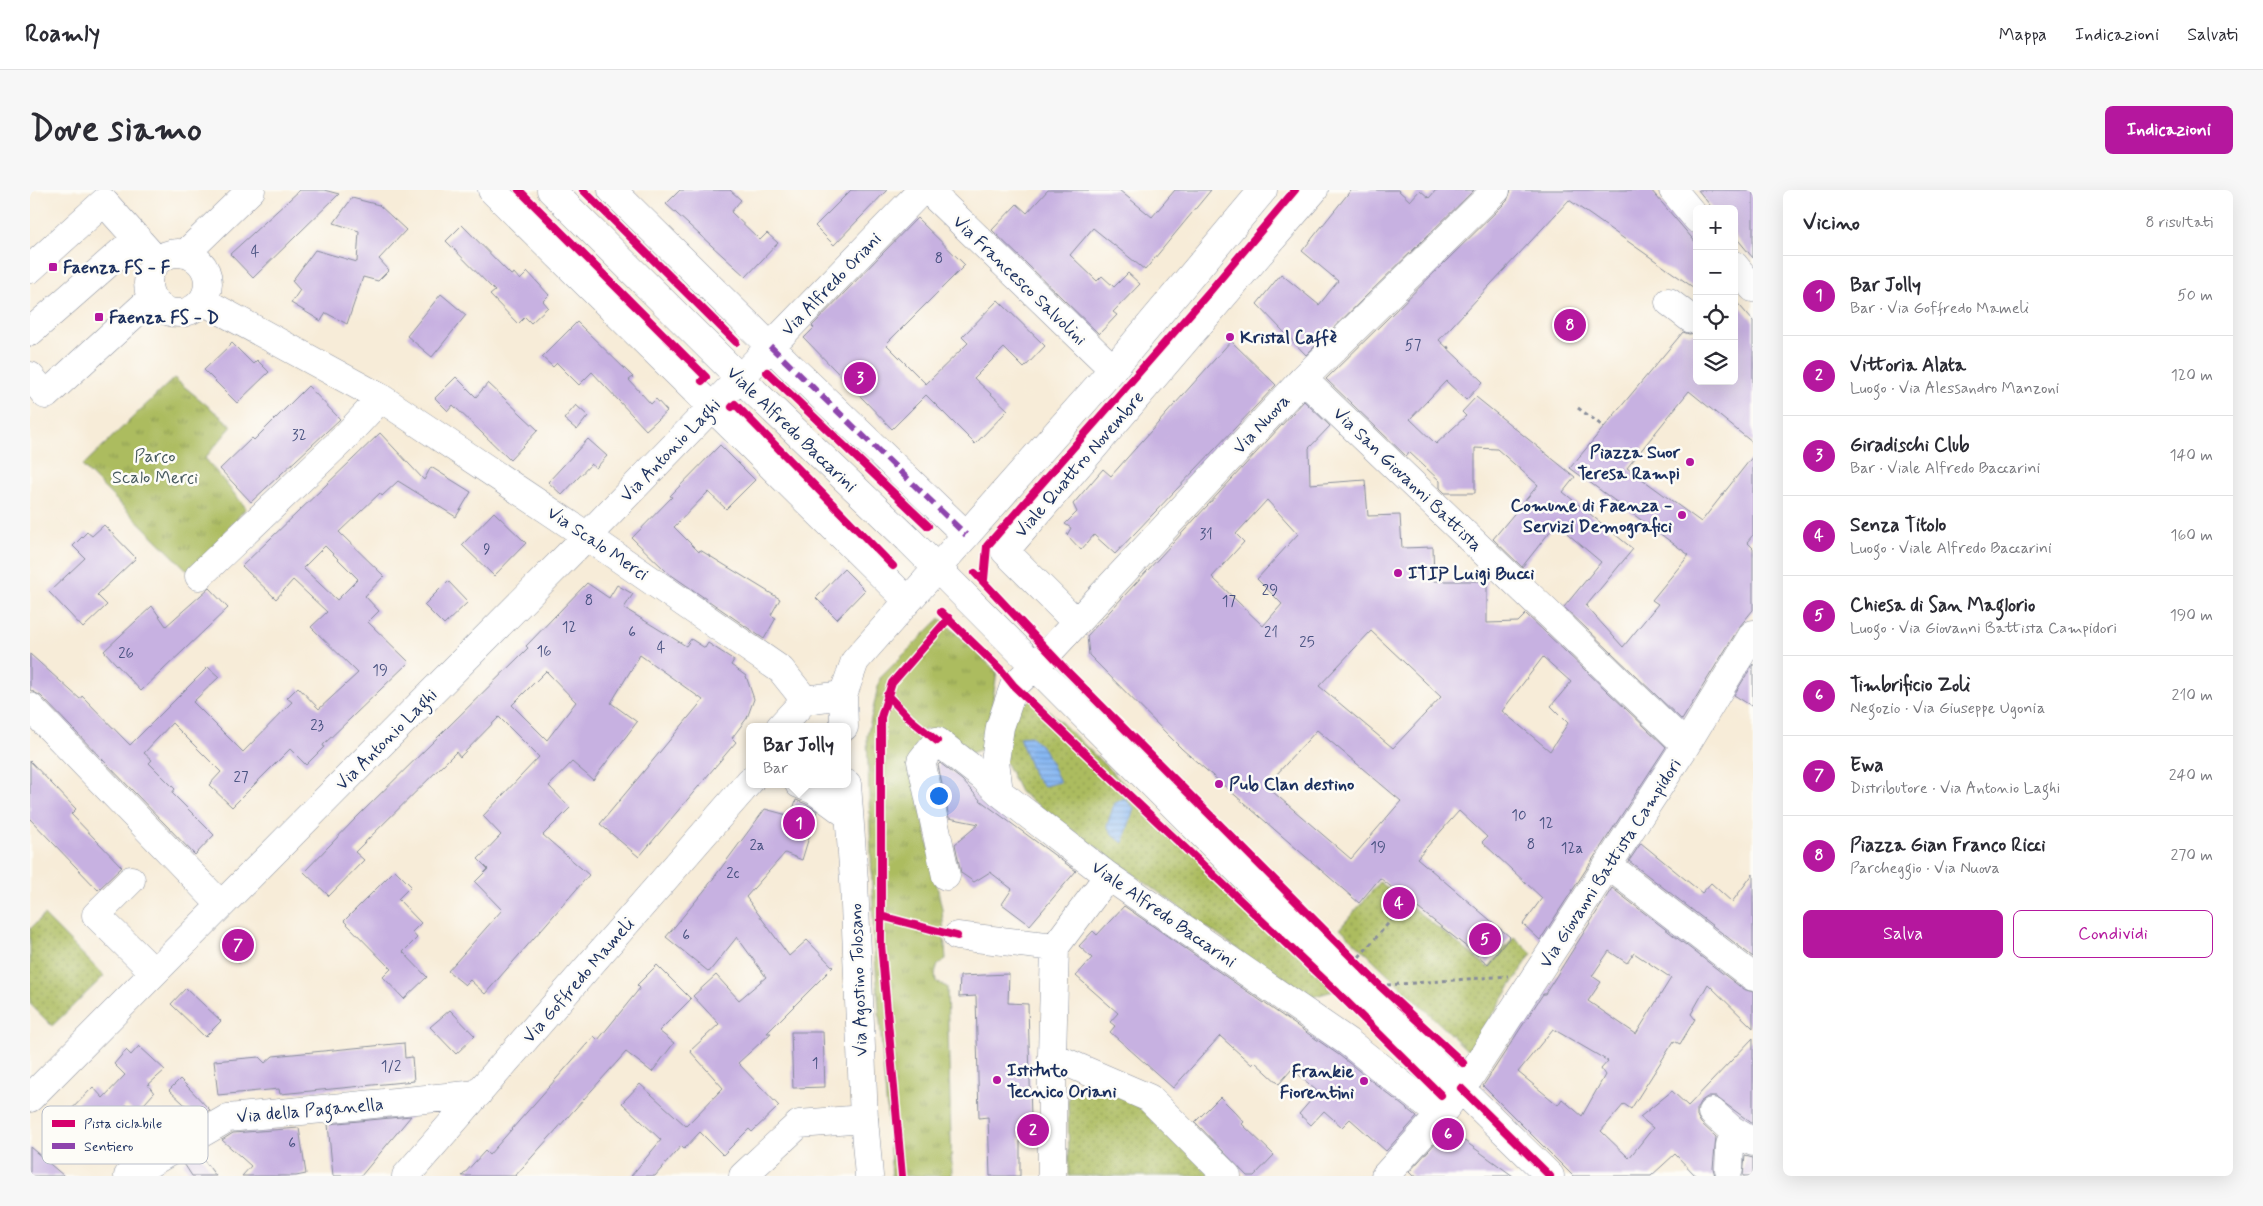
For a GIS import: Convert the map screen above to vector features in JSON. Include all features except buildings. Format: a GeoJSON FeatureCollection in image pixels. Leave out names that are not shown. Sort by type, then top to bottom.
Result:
{"type":"FeatureCollection","features":[{"type":"Feature","properties":{"kind":"street"},"geometry":{"type":"LineString","coordinates":[[185,254],[251,190]]}},
{"type":"Feature","properties":{"kind":"street"},"geometry":{"type":"LineString","coordinates":[[492,190],[907,600]]}},
{"type":"Feature","properties":{"kind":"street","name":"Viale Alfredo Baccarini"},"geometry":{"type":"LineString","coordinates":[[551,190],[740,378],[936,567],[1276,908],[1550,1176]]}},
{"type":"Feature","properties":{"kind":"street"},"geometry":{"type":"LineString","coordinates":[[612,190],[966,535]]}},
{"type":"Feature","properties":{"kind":"street","name":"Via Alfredo Oriani"},"geometry":{"type":"LineString","coordinates":[[740,378],[922,190]]}},
{"type":"Feature","properties":{"kind":"street","name":"Via Francesco Salvolini"},"geometry":{"type":"LineString","coordinates":[[928,190],[1113,369]]}},
{"type":"Feature","properties":{"kind":"street","name":"Viale Quattro Novembre"},"geometry":{"type":"LineString","coordinates":[[936,567],[1113,369],[1263,190]]}},
{"type":"Feature","properties":{"kind":"street","name":"Viale Quattro Novembre"},"geometry":{"type":"LineString","coordinates":[[1076,622],[1004,551],[1314,190]]}},
{"type":"Feature","properties":{"kind":"street","name":"Via Nuova"},"geometry":{"type":"LineString","coordinates":[[1035,666],[1303,378],[1496,190]]}},
{"type":"Feature","properties":{"kind":"street"},"geometry":{"type":"LineString","coordinates":[[1679,192],[1693,213]]}},
{"type":"Feature","properties":{"kind":"street"},"geometry":{"type":"LineString","coordinates":[[30,269],[104,202],[157,261]]}},
{"type":"Feature","properties":{"kind":"street"},"geometry":{"type":"LineString","coordinates":[[30,332],[137,238]]}},
{"type":"Feature","properties":{"kind":"street"},"geometry":{"type":"LineString","coordinates":[[175,253],[185,254],[201,264],[206,272],[208,282],[202,301],[186,312],[167,311],[152,298],[148,279],[157,261],[175,253]]}},
{"type":"Feature","properties":{"kind":"street"},"geometry":{"type":"LineString","coordinates":[[1191,274],[1219,301]]}},
{"type":"Feature","properties":{"kind":"street"},"geometry":{"type":"LineString","coordinates":[[38,385],[152,298]]}},
{"type":"Feature","properties":{"kind":"street","name":"Via Scalo Merci"},"geometry":{"type":"LineString","coordinates":[[202,301],[381,398],[587,536],[781,670],[805,700]]}},
{"type":"Feature","properties":{"kind":"street"},"geometry":{"type":"LineString","coordinates":[[1670,302],[1691,319]]}},
{"type":"Feature","properties":{"kind":"street","name":"Via Antonio Laghi"},"geometry":{"type":"LineString","coordinates":[[30,1098],[587,536],[740,378]]}},
{"type":"Feature","properties":{"kind":"street","name":"Via San Giovanni Battista"},"geometry":{"type":"LineString","coordinates":[[1303,378],[1686,745]]}},
{"type":"Feature","properties":{"kind":"street"},"geometry":{"type":"LineString","coordinates":[[199,576],[343,439],[381,398]]}},
{"type":"Feature","properties":{"kind":"street"},"geometry":{"type":"LineString","coordinates":[[844,723],[843,695],[855,660],[936,567]]}},
{"type":"Feature","properties":{"kind":"street","name":"Via Giovanni Battista Campidori"},"geometry":{"type":"LineString","coordinates":[[1385,1176],[1440,1115],[1461,1088],[1539,974],[1686,745],[1753,634]]}},
{"type":"Feature","properties":{"kind":"street"},"geometry":{"type":"LineString","coordinates":[[999,792],[995,761],[1000,727],[1014,686],[1035,666]]}},
{"type":"Feature","properties":{"kind":"street"},"geometry":{"type":"LineString","coordinates":[[784,723],[805,700],[843,695]]}},
{"type":"Feature","properties":{"kind":"street"},"geometry":{"type":"LineString","coordinates":[[802,723],[805,700]]}},
{"type":"Feature","properties":{"kind":"street"},"geometry":{"type":"LineString","coordinates":[[30,707],[221,905]]}},
{"type":"Feature","properties":{"kind":"street"},"geometry":{"type":"LineString","coordinates":[[946,876],[921,761],[937,741],[982,776],[999,792]]}},
{"type":"Feature","properties":{"kind":"street","name":"Via Goffredo Mameli"},"geometry":{"type":"LineString","coordinates":[[406,1176],[682,858],[746,787]]}},
{"type":"Feature","properties":{"kind":"street"},"geometry":{"type":"LineString","coordinates":[[809,788],[848,814]]}},
{"type":"Feature","properties":{"kind":"street","name":"Via Agostino Tolosano"},"geometry":{"type":"LineString","coordinates":[[847,788],[855,901],[864,1119],[869,1176]]}},
{"type":"Feature","properties":{"kind":"street","name":"Viale Alfredo Baccarini"},"geometry":{"type":"LineString","coordinates":[[999,792],[1108,876],[1348,1042],[1440,1115]]}},
{"type":"Feature","properties":{"kind":"street"},"geometry":{"type":"LineString","coordinates":[[1608,865],[1753,977]]}},
{"type":"Feature","properties":{"kind":"street"},"geometry":{"type":"LineString","coordinates":[[1052,1176],[1052,1056],[1055,947],[1108,876]]}},
{"type":"Feature","properties":{"kind":"street"},"geometry":{"type":"LineString","coordinates":[[131,880],[96,915],[154,972]]}},
{"type":"Feature","properties":{"kind":"street"},"geometry":{"type":"LineString","coordinates":[[957,936],[1055,947]]}},
{"type":"Feature","properties":{"kind":"street"},"geometry":{"type":"LineString","coordinates":[[1052,1056],[1150,1098],[1227,1176]]}},
{"type":"Feature","properties":{"kind":"street","name":"Via della Paganella"},"geometry":{"type":"LineString","coordinates":[[208,1130],[228,1118],[478,1094]]}},
{"type":"Feature","properties":{"kind":"street"},"geometry":{"type":"LineString","coordinates":[[1712,1112],[1746,1138],[1730,1145],[1729,1168]]}},
{"type":"Feature","properties":{"kind":"street"},"geometry":{"type":"LineString","coordinates":[[743,1176],[799,1124],[864,1119]]}},
{"type":"Feature","properties":{"kind":"street","name":"Via della Paganella"},"geometry":{"type":"LineString","coordinates":[[128,1176],[149,1164]]}},
{"type":"Feature","properties":{"kind":"path"},"geometry":{"type":"LineString","coordinates":[[1578,408],[1604,427]]}},
{"type":"Feature","properties":{"kind":"path"},"geometry":{"type":"LineString","coordinates":[[1355,961],[1407,902]]}},
{"type":"Feature","properties":{"kind":"path"},"geometry":{"type":"LineString","coordinates":[[1380,986],[1539,974]]}},
{"type":"Feature","properties":{"kind":"green space","name":"Parco Scalo Merci"},"geometry":{"type":"Polygon","coordinates":[[[174,378],[232,426],[205,458],[246,508],[190,573],[82,466],[174,378]]]}},
{"type":"Feature","properties":{"kind":"green space"},"geometry":{"type":"Polygon","coordinates":[[[940,618],[997,672],[989,725],[983,749],[971,753],[925,729],[910,758],[942,909],[946,959],[938,966],[935,978],[936,982],[947,987],[952,1176],[892,1176],[874,945],[867,736],[880,678],[940,618]]]}},
{"type":"Feature","properties":{"kind":"green space"},"geometry":{"type":"Polygon","coordinates":[[[1032,694],[1336,990],[1306,999],[1020,792],[1003,757],[1012,714],[1032,694]]]}},
{"type":"Feature","properties":{"kind":"green space"},"geometry":{"type":"Polygon","coordinates":[[[1380,882],[1489,968],[1514,937],[1532,953],[1469,1052],[1340,928],[1380,882]]]}},
{"type":"Feature","properties":{"kind":"green space"},"geometry":{"type":"Polygon","coordinates":[[[44,915],[104,976],[52,1026],[30,1004],[30,929],[44,915]]]}},
{"type":"Feature","properties":{"kind":"green space"},"geometry":{"type":"Polygon","coordinates":[[[1082,1083],[1144,1105],[1218,1176],[1069,1176],[1068,1101],[1071,1089],[1082,1083]]]}},
{"type":"Feature","properties":{"kind":"water"},"geometry":{"type":"Polygon","coordinates":[[[1031,736],[1044,749],[1060,782],[1044,786],[1034,776],[1019,737],[1031,736]]]}},
{"type":"Feature","properties":{"kind":"water"},"geometry":{"type":"Polygon","coordinates":[[[1124,798],[1134,808],[1123,843],[1113,835],[1107,826],[1114,804],[1124,798]]]}},
{"type":"Feature","properties":{"kind":"marked path"},"geometry":{"type":"LineString","coordinates":[[770,346],[966,535]]}},
{"type":"Feature","properties":{"kind":"cycle path"},"geometry":{"type":"LineString","coordinates":[[519,190],[706,377],[702,381]]}},
{"type":"Feature","properties":{"kind":"cycle path"},"geometry":{"type":"LineString","coordinates":[[583,190],[736,342]]}},
{"type":"Feature","properties":{"kind":"cycle path"},"geometry":{"type":"LineString","coordinates":[[984,580],[987,546],[1210,291],[1295,190]]}},
{"type":"Feature","properties":{"kind":"cycle path"},"geometry":{"type":"LineString","coordinates":[[767,372],[928,526]]}},
{"type":"Feature","properties":{"kind":"cycle path"},"geometry":{"type":"LineString","coordinates":[[732,407],[735,404],[893,566]]}},
{"type":"Feature","properties":{"kind":"cycle path"},"geometry":{"type":"LineString","coordinates":[[975,573],[1067,671],[1380,986],[1463,1063]]}},
{"type":"Feature","properties":{"kind":"cycle path"},"geometry":{"type":"LineString","coordinates":[[941,612],[1001,670],[1014,686],[1337,992],[1441,1095]]}},
{"type":"Feature","properties":{"kind":"cycle path"},"geometry":{"type":"LineString","coordinates":[[902,1176],[881,944],[881,717],[892,683],[949,618]]}},
{"type":"Feature","properties":{"kind":"cycle path"},"geometry":{"type":"LineString","coordinates":[[887,695],[910,719],[937,741]]}},
{"type":"Feature","properties":{"kind":"cycle path"},"geometry":{"type":"LineString","coordinates":[[881,916],[957,936]]}},
{"type":"Feature","properties":{"kind":"cycle path"},"geometry":{"type":"LineString","coordinates":[[1461,1088],[1550,1176]]}},
{"type":"Feature","properties":{"kind":"place","name":"Faenza FS - F"},"geometry":{"type":"Point","coordinates":[53,267]}},
{"type":"Feature","properties":{"kind":"place","name":"Faenza FS - D"},"geometry":{"type":"Point","coordinates":[99,317]}},
{"type":"Feature","properties":{"kind":"place","name":"Piazza Gian Franco Ricci"},"geometry":{"type":"Point","coordinates":[1570,325]}},
{"type":"Feature","properties":{"kind":"place","name":"Kristal Caffè"},"geometry":{"type":"Point","coordinates":[1230,337]}},
{"type":"Feature","properties":{"kind":"place","name":"Giradischi Club"},"geometry":{"type":"Point","coordinates":[860,378]}},
{"type":"Feature","properties":{"kind":"place","name":"Piazza Suor Teresa Rampi"},"geometry":{"type":"Point","coordinates":[1690,462]}},
{"type":"Feature","properties":{"kind":"place","name":"Comune di Faenza - Servizi Demografici"},"geometry":{"type":"Point","coordinates":[1682,515]}},
{"type":"Feature","properties":{"kind":"place","name":"ITIP Luigi Bucci"},"geometry":{"type":"Point","coordinates":[1398,573]}},
{"type":"Feature","properties":{"kind":"place","name":"Pub Clan destino"},"geometry":{"type":"Point","coordinates":[1219,784]}},
{"type":"Feature","properties":{"kind":"place","name":"Bar Jolly"},"geometry":{"type":"Point","coordinates":[799,823]}},
{"type":"Feature","properties":{"kind":"place","name":"Senza Titolo"},"geometry":{"type":"Point","coordinates":[1399,903]}},
{"type":"Feature","properties":{"kind":"place","name":"Chiesa di San Maglorio"},"geometry":{"type":"Point","coordinates":[1485,939]}},
{"type":"Feature","properties":{"kind":"place","name":"Ewa"},"geometry":{"type":"Point","coordinates":[238,945]}},
{"type":"Feature","properties":{"kind":"place","name":"Istituto Tecnico Oriani"},"geometry":{"type":"Point","coordinates":[997,1080]}},
{"type":"Feature","properties":{"kind":"place","name":"Frankie Fiorentini"},"geometry":{"type":"Point","coordinates":[1364,1081]}},
{"type":"Feature","properties":{"kind":"place","name":"Vittoria Alata"},"geometry":{"type":"Point","coordinates":[1033,1130]}},
{"type":"Feature","properties":{"kind":"place","name":"Timbrificio Zoli"},"geometry":{"type":"Point","coordinates":[1448,1134]}}]}
